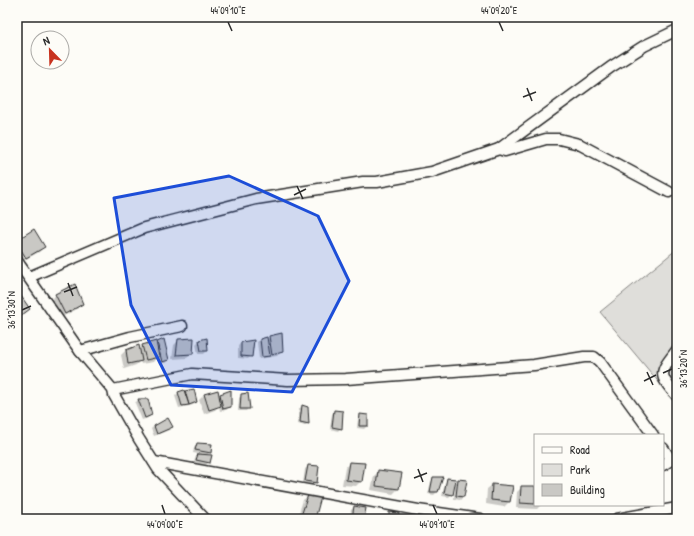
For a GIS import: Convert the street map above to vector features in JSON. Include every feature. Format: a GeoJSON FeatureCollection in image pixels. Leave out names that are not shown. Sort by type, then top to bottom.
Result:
{"type":"FeatureCollection","features":[{"type":"Feature","properties":{"kind":"street"},"geometry":{"type":"LineString","coordinates":[[29,277],[144,228],[256,199],[363,182],[377,182],[432,172],[499,149],[611,67],[644,46],[677,30]]}},
{"type":"Feature","properties":{"kind":"street"},"geometry":{"type":"LineString","coordinates":[[499,149],[506,151],[546,139],[559,139],[579,144],[669,192]]}},
{"type":"Feature","properties":{"kind":"street"},"geometry":{"type":"LineString","coordinates":[[17,261],[80,351],[113,390],[114,395],[135,433],[154,462],[205,519]]}},
{"type":"Feature","properties":{"kind":"street"},"geometry":{"type":"LineString","coordinates":[[80,351],[130,336],[182,326]]}},
{"type":"Feature","properties":{"kind":"street"},"geometry":{"type":"LineString","coordinates":[[677,350],[664,367],[663,375],[665,382],[677,396]]}},
{"type":"Feature","properties":{"kind":"street"},"geometry":{"type":"LineString","coordinates":[[113,390],[192,374],[288,380],[346,379],[534,365],[584,357],[594,357],[600,362],[652,434]]}},
{"type":"Feature","properties":{"kind":"street"},"geometry":{"type":"LineString","coordinates":[[664,450],[671,460],[664,464]]}},
{"type":"Feature","properties":{"kind":"street"},"geometry":{"type":"LineString","coordinates":[[154,462],[410,508],[480,519]]}},
{"type":"Feature","properties":{"kind":"street"},"geometry":{"type":"LineString","coordinates":[[617,519],[655,508],[677,508]]}},
{"type":"Feature","properties":{"kind":"highlighted area"},"geometry":{"type":"Polygon","coordinates":[[[229,176],[318,216],[349,281],[292,392],[171,385],[131,305],[114,198],[229,176]]]}},
{"type":"Feature","properties":{"kind":"green space"},"geometry":{"type":"Polygon","coordinates":[[[677,249],[677,404],[600,312],[677,249]]]}},
{"type":"Feature","properties":{"kind":"building"},"geometry":{"type":"Polygon","coordinates":[[[34,229],[45,247],[26,258],[17,243],[17,240],[34,229]]]}},
{"type":"Feature","properties":{"kind":"building"},"geometry":{"type":"Polygon","coordinates":[[[75,284],[83,304],[65,314],[55,294],[75,284]]]}},
{"type":"Feature","properties":{"kind":"building"},"geometry":{"type":"Polygon","coordinates":[[[19,293],[30,309],[22,315],[17,307],[17,294],[19,293]]]}},
{"type":"Feature","properties":{"kind":"building"},"geometry":{"type":"Polygon","coordinates":[[[282,333],[283,352],[272,355],[269,336],[282,333]]]}},
{"type":"Feature","properties":{"kind":"building"},"geometry":{"type":"Polygon","coordinates":[[[267,337],[270,356],[262,357],[260,339],[267,337]]]}},
{"type":"Feature","properties":{"kind":"building"},"geometry":{"type":"Polygon","coordinates":[[[194,338],[193,354],[176,355],[178,339],[194,338]]]}},
{"type":"Feature","properties":{"kind":"building"},"geometry":{"type":"Polygon","coordinates":[[[207,338],[208,351],[201,351],[199,340],[207,338]]]}},
{"type":"Feature","properties":{"kind":"building"},"geometry":{"type":"Polygon","coordinates":[[[164,339],[169,360],[162,362],[157,342],[164,339]]]}},
{"type":"Feature","properties":{"kind":"building"},"geometry":{"type":"Polygon","coordinates":[[[254,340],[252,357],[241,356],[241,342],[254,340]]]}},
{"type":"Feature","properties":{"kind":"building"},"geometry":{"type":"Polygon","coordinates":[[[156,341],[159,357],[146,360],[142,345],[156,341]]]}},
{"type":"Feature","properties":{"kind":"building"},"geometry":{"type":"Polygon","coordinates":[[[139,345],[142,361],[128,364],[126,350],[139,345]]]}},
{"type":"Feature","properties":{"kind":"building"},"geometry":{"type":"Polygon","coordinates":[[[194,389],[197,402],[189,405],[185,391],[194,389]]]}},
{"type":"Feature","properties":{"kind":"building"},"geometry":{"type":"Polygon","coordinates":[[[184,390],[189,405],[182,406],[178,392],[184,390]]]}},
{"type":"Feature","properties":{"kind":"building"},"geometry":{"type":"Polygon","coordinates":[[[218,390],[221,406],[209,410],[204,394],[218,390]]]}},
{"type":"Feature","properties":{"kind":"building"},"geometry":{"type":"Polygon","coordinates":[[[231,390],[231,407],[223,409],[220,394],[231,390]]]}},
{"type":"Feature","properties":{"kind":"building"},"geometry":{"type":"Polygon","coordinates":[[[248,393],[250,409],[240,409],[241,394],[248,393]]]}},
{"type":"Feature","properties":{"kind":"building"},"geometry":{"type":"Polygon","coordinates":[[[138,399],[148,399],[152,415],[145,418],[138,399]]]}},
{"type":"Feature","properties":{"kind":"building"},"geometry":{"type":"Polygon","coordinates":[[[302,405],[308,407],[309,424],[300,422],[302,405]]]}},
{"type":"Feature","properties":{"kind":"building"},"geometry":{"type":"Polygon","coordinates":[[[334,410],[343,411],[342,429],[332,427],[334,410]]]}},
{"type":"Feature","properties":{"kind":"building"},"geometry":{"type":"Polygon","coordinates":[[[360,414],[368,415],[368,426],[359,426],[360,414]]]}},
{"type":"Feature","properties":{"kind":"building"},"geometry":{"type":"Polygon","coordinates":[[[168,418],[173,427],[157,434],[154,426],[168,418]]]}},
{"type":"Feature","properties":{"kind":"building"},"geometry":{"type":"Polygon","coordinates":[[[197,443],[212,444],[211,453],[195,450],[197,443]]]}},
{"type":"Feature","properties":{"kind":"building"},"geometry":{"type":"Polygon","coordinates":[[[198,454],[212,455],[210,463],[196,460],[198,454]]]}},
{"type":"Feature","properties":{"kind":"building"},"geometry":{"type":"Polygon","coordinates":[[[349,462],[365,463],[362,482],[346,480],[349,462]]]}},
{"type":"Feature","properties":{"kind":"building"},"geometry":{"type":"Polygon","coordinates":[[[308,465],[319,466],[317,483],[305,481],[308,465]]]}},
{"type":"Feature","properties":{"kind":"building"},"geometry":{"type":"Polygon","coordinates":[[[378,470],[402,473],[399,489],[376,486],[378,470]]]}},
{"type":"Feature","properties":{"kind":"building"},"geometry":{"type":"Polygon","coordinates":[[[433,477],[443,477],[438,492],[430,492],[433,477]]]}},
{"type":"Feature","properties":{"kind":"building"},"geometry":{"type":"Polygon","coordinates":[[[447,478],[456,479],[453,495],[444,493],[447,478]]]}},
{"type":"Feature","properties":{"kind":"building"},"geometry":{"type":"Polygon","coordinates":[[[458,479],[467,480],[464,497],[456,496],[458,479]]]}},
{"type":"Feature","properties":{"kind":"building"},"geometry":{"type":"Polygon","coordinates":[[[492,484],[513,486],[510,502],[491,500],[492,484]]]}},
{"type":"Feature","properties":{"kind":"building"},"geometry":{"type":"Polygon","coordinates":[[[521,486],[534,486],[534,504],[520,503],[521,486]]]}},
{"type":"Feature","properties":{"kind":"building"},"geometry":{"type":"Polygon","coordinates":[[[308,495],[321,497],[315,519],[300,519],[308,495]]]}},
{"type":"Feature","properties":{"kind":"building"},"geometry":{"type":"Polygon","coordinates":[[[354,506],[366,508],[364,519],[352,519],[354,506]]]}},
{"type":"Feature","properties":{"kind":"building"},"geometry":{"type":"Polygon","coordinates":[[[389,512],[399,513],[398,519],[389,519],[389,512]]]}}]}
